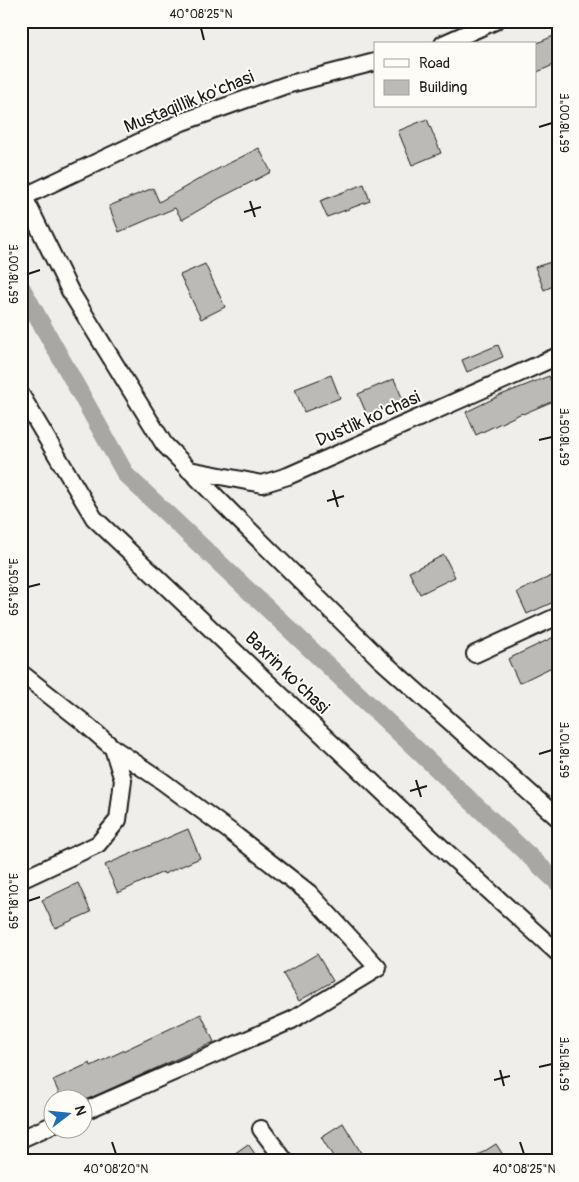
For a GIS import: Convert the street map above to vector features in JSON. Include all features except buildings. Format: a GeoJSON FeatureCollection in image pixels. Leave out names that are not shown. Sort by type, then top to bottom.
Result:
{"type":"FeatureCollection","features":[{"type":"Feature","properties":{"kind":"street"},"geometry":{"type":"LineString","coordinates":[[447,42],[496,21]]}},
{"type":"Feature","properties":{"kind":"street","name":"Mustaqillik ko'chasi"},"geometry":{"type":"LineString","coordinates":[[22,195],[182,122],[286,85],[374,62]]}},
{"type":"Feature","properties":{"kind":"street"},"geometry":{"type":"LineString","coordinates":[[22,195],[70,291],[164,444],[379,658],[558,818]]}},
{"type":"Feature","properties":{"kind":"street","name":"Dustlik ko'chasi"},"geometry":{"type":"LineString","coordinates":[[189,470],[262,484],[288,476],[558,356]]}},
{"type":"Feature","properties":{"kind":"street","name":"Baxrin ko'chasi"},"geometry":{"type":"LineString","coordinates":[[21,395],[94,518],[443,849],[558,953]]}},
{"type":"Feature","properties":{"kind":"street"},"geometry":{"type":"LineString","coordinates":[[475,654],[558,616]]}},
{"type":"Feature","properties":{"kind":"street"},"geometry":{"type":"LineString","coordinates":[[21,673],[113,748],[162,781],[231,832],[309,893],[378,968],[292,1020],[92,1108]]}},
{"type":"Feature","properties":{"kind":"street"},"geometry":{"type":"LineString","coordinates":[[21,880],[98,844],[118,820],[123,780],[113,748]]}},
{"type":"Feature","properties":{"kind":"street"},"geometry":{"type":"LineString","coordinates":[[261,1129],[285,1161]]}},
{"type":"Feature","properties":{"kind":"street"},"geometry":{"type":"LineString","coordinates":[[21,1139],[42,1130]]}},
{"type":"Feature","properties":{"kind":"waterway"},"geometry":{"type":"LineString","coordinates":[[21,287],[126,475],[558,883]]}}]}
